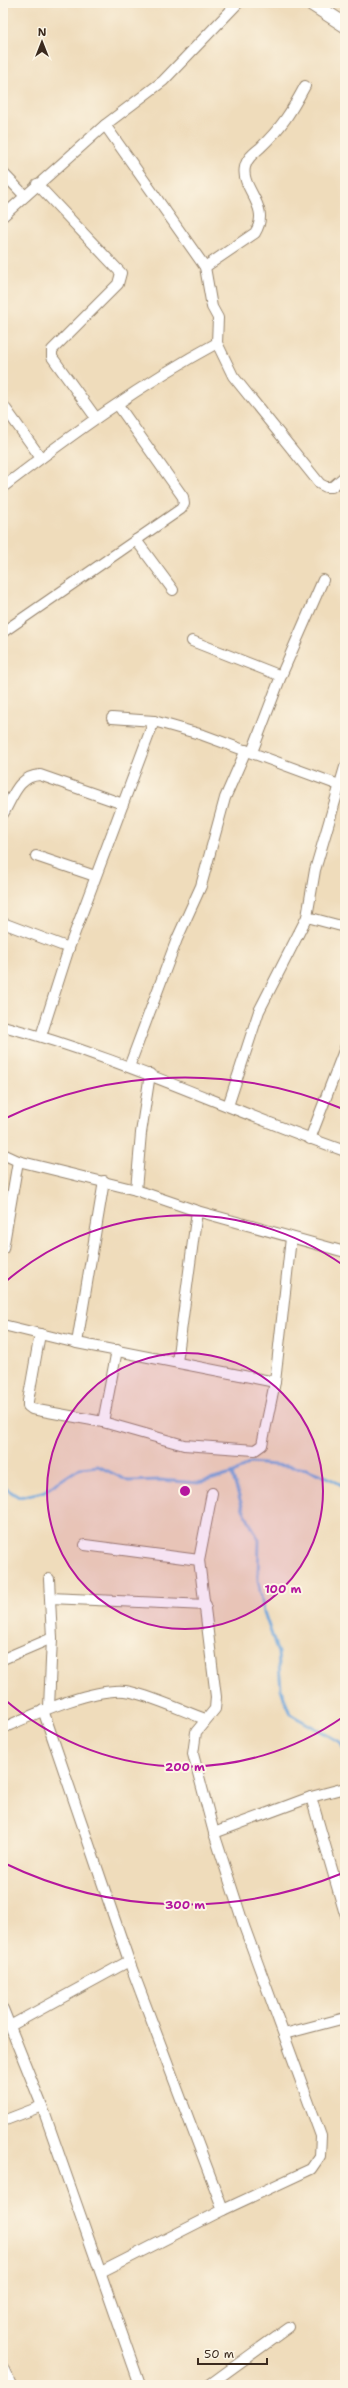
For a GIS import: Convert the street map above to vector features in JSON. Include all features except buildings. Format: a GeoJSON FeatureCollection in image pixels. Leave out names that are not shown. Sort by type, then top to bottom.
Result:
{"type":"FeatureCollection","features":[{"type":"Feature","properties":{"kind":"street"},"geometry":{"type":"LineString","coordinates":[[3,216],[37,184],[105,125],[163,81],[238,3]]}},
{"type":"Feature","properties":{"kind":"street"},"geometry":{"type":"LineString","coordinates":[[319,5],[345,24]]}},
{"type":"Feature","properties":{"kind":"street"},"geometry":{"type":"LineString","coordinates":[[205,267],[256,233],[260,226],[261,216],[245,168],[249,158],[285,122],[305,86]]}},
{"type":"Feature","properties":{"kind":"street"},"geometry":{"type":"LineString","coordinates":[[105,125],[205,267],[212,306],[218,318],[217,343],[233,376],[320,484],[326,487],[332,487],[345,476]]}},
{"type":"Feature","properties":{"kind":"street"},"geometry":{"type":"LineString","coordinates":[[3,173],[25,196]]}},
{"type":"Feature","properties":{"kind":"street"},"geometry":{"type":"LineString","coordinates":[[37,184],[121,273],[118,284],[52,350],[52,358],[96,418]]}},
{"type":"Feature","properties":{"kind":"street"},"geometry":{"type":"LineString","coordinates":[[3,487],[96,418],[217,343]]}},
{"type":"Feature","properties":{"kind":"street"},"geometry":{"type":"LineString","coordinates":[[3,405],[41,458]]}},
{"type":"Feature","properties":{"kind":"street"},"geometry":{"type":"LineString","coordinates":[[3,632],[181,509],[184,500],[118,405]]}},
{"type":"Feature","properties":{"kind":"street"},"geometry":{"type":"LineString","coordinates":[[136,540],[173,590]]}},
{"type":"Feature","properties":{"kind":"street"},"geometry":{"type":"LineString","coordinates":[[129,1067],[177,939],[201,886],[225,798],[249,751],[323,580]]}},
{"type":"Feature","properties":{"kind":"street"},"geometry":{"type":"LineString","coordinates":[[192,641],[281,676]]}},
{"type":"Feature","properties":{"kind":"street"},"geometry":{"type":"LineString","coordinates":[[112,718],[154,720],[249,751],[339,785]]}},
{"type":"Feature","properties":{"kind":"street"},"geometry":{"type":"LineString","coordinates":[[41,1036],[69,948],[154,720]]}},
{"type":"Feature","properties":{"kind":"street"},"geometry":{"type":"LineString","coordinates":[[228,1106],[258,1011],[307,916],[315,870],[345,768]]}},
{"type":"Feature","properties":{"kind":"street"},"geometry":{"type":"LineString","coordinates":[[3,814],[21,782],[29,776],[40,775],[123,804]]}},
{"type":"Feature","properties":{"kind":"street"},"geometry":{"type":"LineString","coordinates":[[36,856],[95,876]]}},
{"type":"Feature","properties":{"kind":"street"},"geometry":{"type":"LineString","coordinates":[[307,916],[345,927]]}},
{"type":"Feature","properties":{"kind":"street"},"geometry":{"type":"LineString","coordinates":[[3,923],[69,948]]}},
{"type":"Feature","properties":{"kind":"street"},"geometry":{"type":"LineString","coordinates":[[3,1026],[41,1036],[150,1074],[310,1139],[345,1151]]}},
{"type":"Feature","properties":{"kind":"street"},"geometry":{"type":"LineString","coordinates":[[310,1139],[345,1048]]}},
{"type":"Feature","properties":{"kind":"street"},"geometry":{"type":"LineString","coordinates":[[136,1190],[141,1133],[150,1074]]}},
{"type":"Feature","properties":{"kind":"street"},"geometry":{"type":"LineString","coordinates":[[3,1154],[18,1161],[104,1181],[136,1190],[197,1211],[345,1252]]}},
{"type":"Feature","properties":{"kind":"street"},"geometry":{"type":"LineString","coordinates":[[3,1249],[18,1161]]}},
{"type":"Feature","properties":{"kind":"street"},"geometry":{"type":"LineString","coordinates":[[77,1343],[104,1181]]}},
{"type":"Feature","properties":{"kind":"street"},"geometry":{"type":"LineString","coordinates":[[177,1362],[197,1211]]}},
{"type":"Feature","properties":{"kind":"street"},"geometry":{"type":"LineString","coordinates":[[40,1334],[28,1406],[32,1409],[103,1422],[184,1445],[256,1450],[262,1445],[275,1382],[291,1238]]}},
{"type":"Feature","properties":{"kind":"street"},"geometry":{"type":"LineString","coordinates":[[3,1326],[77,1343],[275,1382]]}},
{"type":"Feature","properties":{"kind":"street"},"geometry":{"type":"LineString","coordinates":[[103,1422],[117,1350]]}},
{"type":"Feature","properties":{"kind":"street"},"geometry":{"type":"LineString","coordinates":[[101,2272],[223,2210],[311,2169],[320,2156],[321,2136],[244,1926],[214,1833],[192,1754],[196,1732],[205,1719],[215,1709],[216,1697],[206,1605],[199,1560],[212,1493]]}},
{"type":"Feature","properties":{"kind":"street"},"geometry":{"type":"LineString","coordinates":[[85,1545],[199,1560]]}},
{"type":"Feature","properties":{"kind":"street"},"geometry":{"type":"LineString","coordinates":[[49,1579],[52,1638],[46,1709],[129,1961],[223,2210]]}},
{"type":"Feature","properties":{"kind":"street"},"geometry":{"type":"LineString","coordinates":[[50,1598],[206,1605]]}},
{"type":"Feature","properties":{"kind":"street"},"geometry":{"type":"LineString","coordinates":[[3,1659],[52,1638]]}},
{"type":"Feature","properties":{"kind":"street"},"geometry":{"type":"LineString","coordinates":[[3,1728],[46,1709],[114,1690],[130,1692],[205,1719]]}},
{"type":"Feature","properties":{"kind":"street"},"geometry":{"type":"LineString","coordinates":[[214,1833],[311,1797],[341,1789]]}},
{"type":"Feature","properties":{"kind":"street"},"geometry":{"type":"LineString","coordinates":[[311,1797],[345,1914]]}},
{"type":"Feature","properties":{"kind":"street"},"geometry":{"type":"LineString","coordinates":[[10,2026],[129,1961]]}},
{"type":"Feature","properties":{"kind":"street"},"geometry":{"type":"LineString","coordinates":[[3,2009],[42,2106],[140,2385]]}},
{"type":"Feature","properties":{"kind":"street"},"geometry":{"type":"LineString","coordinates":[[284,2034],[310,2029],[345,2018]]}},
{"type":"Feature","properties":{"kind":"street"},"geometry":{"type":"LineString","coordinates":[[3,2121],[42,2106]]}},
{"type":"Feature","properties":{"kind":"street"},"geometry":{"type":"LineString","coordinates":[[209,2385],[289,2327]]}},
{"type":"Feature","properties":{"kind":"street"},"geometry":{"type":"LineString","coordinates":[[3,2368],[11,2385]]}},
{"type":"Feature","properties":{"kind":"waterway"},"geometry":{"type":"LineString","coordinates":[[3,1484],[5,1488],[19,1497],[43,1492],[80,1468],[98,1466],[128,1481],[160,1480],[198,1483],[232,1474],[250,1463],[306,1469],[329,1478],[345,1487]]}},
{"type":"Feature","properties":{"kind":"waterway"},"geometry":{"type":"LineString","coordinates":[[232,1474],[243,1509],[259,1540],[258,1580],[264,1612],[278,1653],[281,1689],[290,1714],[340,1742],[345,1751]]}}]}
